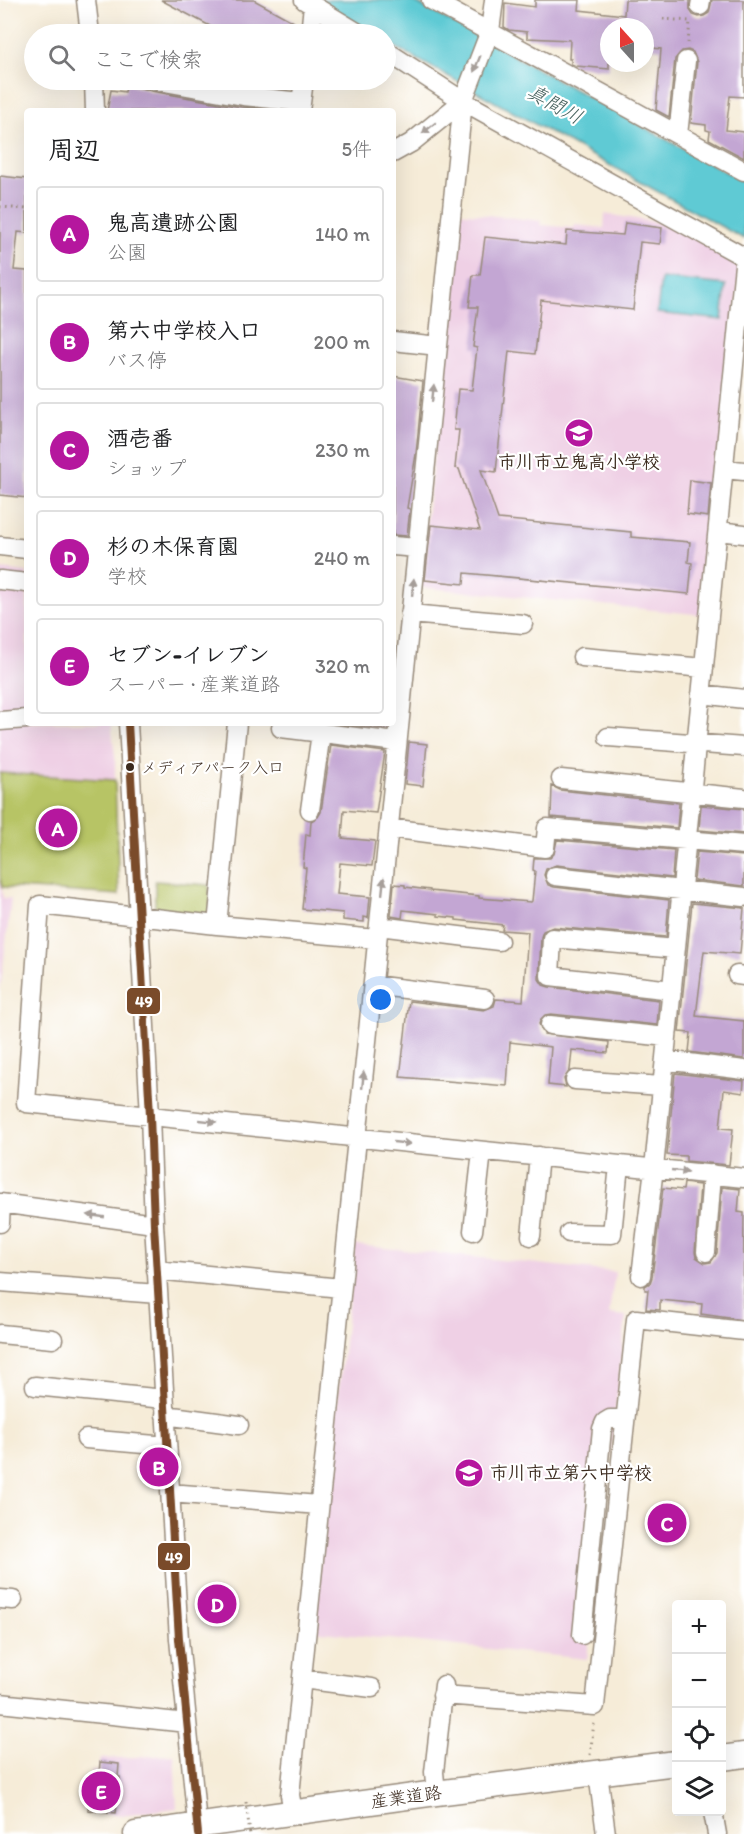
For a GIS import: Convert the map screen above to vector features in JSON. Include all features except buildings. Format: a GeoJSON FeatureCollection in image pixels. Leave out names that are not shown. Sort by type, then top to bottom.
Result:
{"type":"FeatureCollection","features":[{"type":"Feature","properties":{"kind":"main road"},"geometry":{"type":"LineString","coordinates":[[726,1757],[744,1755]]}},
{"type":"Feature","properties":{"kind":"main road","name":"産業道路"},"geometry":{"type":"LineString","coordinates":[[135,1834],[198,1830],[293,1812],[436,1793],[594,1765],[672,1763]]}},
{"type":"Feature","properties":{"kind":"street"},"geometry":{"type":"LineString","coordinates":[[86,0],[89,24]]}},
{"type":"Feature","properties":{"kind":"street"},"geometry":{"type":"LineString","coordinates":[[430,0],[489,35],[744,171]]}},
{"type":"Feature","properties":{"kind":"street"},"geometry":{"type":"LineString","coordinates":[[293,1812],[290,1795],[465,94],[489,35],[494,0]]}},
{"type":"Feature","properties":{"kind":"street"},"geometry":{"type":"LineString","coordinates":[[309,2],[310,24]]}},
{"type":"Feature","properties":{"kind":"street"},"geometry":{"type":"LineString","coordinates":[[309,2],[344,24]]}},
{"type":"Feature","properties":{"kind":"street"},"geometry":{"type":"LineString","coordinates":[[396,56],[465,94],[744,257]]}},
{"type":"Feature","properties":{"kind":"street"},"geometry":{"type":"LineString","coordinates":[[678,135],[686,61]]}},
{"type":"Feature","properties":{"kind":"street"},"geometry":{"type":"LineString","coordinates":[[95,90],[96,108]]}},
{"type":"Feature","properties":{"kind":"street"},"geometry":{"type":"LineString","coordinates":[[209,90],[301,106],[303,90]]}},
{"type":"Feature","properties":{"kind":"street"},"geometry":{"type":"LineString","coordinates":[[396,151],[411,143],[465,94]]}},
{"type":"Feature","properties":{"kind":"street"},"geometry":{"type":"LineString","coordinates":[[641,1276],[654,1168],[724,470],[737,407],[744,265]]}},
{"type":"Feature","properties":{"kind":"street"},"geometry":{"type":"LineString","coordinates":[[396,341],[438,346]]}},
{"type":"Feature","properties":{"kind":"street"},"geometry":{"type":"LineString","coordinates":[[724,470],[744,471]]}},
{"type":"Feature","properties":{"kind":"street"},"geometry":{"type":"LineString","coordinates":[[718,531],[744,534]]}},
{"type":"Feature","properties":{"kind":"street"},"geometry":{"type":"LineString","coordinates":[[0,546],[24,549]]}},
{"type":"Feature","properties":{"kind":"street"},"geometry":{"type":"LineString","coordinates":[[396,546],[417,548]]}},
{"type":"Feature","properties":{"kind":"street"},"geometry":{"type":"LineString","coordinates":[[0,580],[24,583]]}},
{"type":"Feature","properties":{"kind":"street"},"geometry":{"type":"LineString","coordinates":[[410,614],[523,624]]}},
{"type":"Feature","properties":{"kind":"street"},"geometry":{"type":"LineString","coordinates":[[582,657],[704,668]]}},
{"type":"Feature","properties":{"kind":"street"},"geometry":{"type":"LineString","coordinates":[[701,694],[744,699]]}},
{"type":"Feature","properties":{"kind":"street"},"geometry":{"type":"LineString","coordinates":[[0,721],[24,719]]}},
{"type":"Feature","properties":{"kind":"street"},"geometry":{"type":"LineString","coordinates":[[128,726],[150,1115],[156,1270],[179,1640],[198,1830]]}},
{"type":"Feature","properties":{"kind":"street"},"geometry":{"type":"LineString","coordinates":[[217,925],[237,726]]}},
{"type":"Feature","properties":{"kind":"street"},"geometry":{"type":"LineString","coordinates":[[281,728],[397,742]]}},
{"type":"Feature","properties":{"kind":"street"},"geometry":{"type":"LineString","coordinates":[[310,810],[321,733]]}},
{"type":"Feature","properties":{"kind":"street"},"geometry":{"type":"LineString","coordinates":[[608,737],[744,747]]}},
{"type":"Feature","properties":{"kind":"street"},"geometry":{"type":"LineString","coordinates":[[561,779],[744,798]]}},
{"type":"Feature","properties":{"kind":"street"},"geometry":{"type":"LineString","coordinates":[[389,828],[546,848],[547,828],[744,845]]}},
{"type":"Feature","properties":{"kind":"street"},"geometry":{"type":"LineString","coordinates":[[555,876],[744,897]]}},
{"type":"Feature","properties":{"kind":"street"},"geometry":{"type":"LineString","coordinates":[[499,941],[378,932],[217,925],[40,905],[26,1103],[744,1178]]}},
{"type":"Feature","properties":{"kind":"street"},"geometry":{"type":"LineString","coordinates":[[672,990],[550,976],[552,938],[676,949]]}},
{"type":"Feature","properties":{"kind":"street"},"geometry":{"type":"LineString","coordinates":[[373,985],[485,999]]}},
{"type":"Feature","properties":{"kind":"street"},"geometry":{"type":"LineString","coordinates":[[550,1025],[667,1037]]}},
{"type":"Feature","properties":{"kind":"street"},"geometry":{"type":"LineString","coordinates":[[665,1060],[744,1070]]}},
{"type":"Feature","properties":{"kind":"street"},"geometry":{"type":"LineString","coordinates":[[574,1080],[662,1086]]}},
{"type":"Feature","properties":{"kind":"street"},"geometry":{"type":"LineString","coordinates":[[473,1231],[482,1151]]}},
{"type":"Feature","properties":{"kind":"street"},"geometry":{"type":"LineString","coordinates":[[531,1236],[538,1156]]}},
{"type":"Feature","properties":{"kind":"street"},"geometry":{"type":"LineString","coordinates":[[569,1233],[612,1234],[619,1165]]}},
{"type":"Feature","properties":{"kind":"street"},"geometry":{"type":"LineString","coordinates":[[706,1252],[712,1174]]}},
{"type":"Feature","properties":{"kind":"street"},"geometry":{"type":"LineString","coordinates":[[0,1223],[1,1204],[154,1224]]}},
{"type":"Feature","properties":{"kind":"street"},"geometry":{"type":"LineString","coordinates":[[156,1270],[342,1288]]}},
{"type":"Feature","properties":{"kind":"street"},"geometry":{"type":"LineString","coordinates":[[0,1282],[158,1294]]}},
{"type":"Feature","properties":{"kind":"street"},"geometry":{"type":"LineString","coordinates":[[436,1793],[434,1772],[443,1689],[595,1706],[636,1320],[744,1331]]}},
{"type":"Feature","properties":{"kind":"street"},"geometry":{"type":"LineString","coordinates":[[0,1334],[53,1339]]}},
{"type":"Feature","properties":{"kind":"street"},"geometry":{"type":"LineString","coordinates":[[35,1386],[165,1407],[240,1425]]}},
{"type":"Feature","properties":{"kind":"street"},"geometry":{"type":"LineString","coordinates":[[582,1635],[602,1429],[605,1422],[610,1419],[624,1419]]}},
{"type":"Feature","properties":{"kind":"street"},"geometry":{"type":"LineString","coordinates":[[86,1439],[167,1446]]}},
{"type":"Feature","properties":{"kind":"street"},"geometry":{"type":"LineString","coordinates":[[170,1493],[320,1505]]}},
{"type":"Feature","properties":{"kind":"street"},"geometry":{"type":"LineString","coordinates":[[302,1679],[372,1688]]}},
{"type":"Feature","properties":{"kind":"street"},"geometry":{"type":"LineString","coordinates":[[0,1708],[187,1723]]}},
{"type":"Feature","properties":{"kind":"street"},"geometry":{"type":"LineString","coordinates":[[594,1765],[606,1834]]}},
{"type":"Feature","properties":{"kind":"street"},"geometry":{"type":"LineString","coordinates":[[714,1816],[717,1834]]}},
{"type":"Feature","properties":{"kind":"path"},"geometry":{"type":"LineString","coordinates":[[663,19],[690,21],[686,61]]}},
{"type":"Feature","properties":{"kind":"path"},"geometry":{"type":"LineString","coordinates":[[0,207],[24,209]]}},
{"type":"Feature","properties":{"kind":"path"},"geometry":{"type":"LineString","coordinates":[[594,1765],[595,1706]]}},
{"type":"Feature","properties":{"kind":"path"},"geometry":{"type":"LineString","coordinates":[[246,1802],[250,1834]]}},
{"type":"Feature","properties":{"kind":"shaded area","name":"市川市立鬼高小学校"},"geometry":{"type":"Polygon","coordinates":[[[459,212],[541,221],[541,225],[574,228],[575,225],[604,228],[605,214],[674,225],[741,261],[705,615],[420,587],[459,212]]]}},
{"type":"Feature","properties":{"kind":"shaded area"},"geometry":{"type":"Polygon","coordinates":[[[0,569],[24,572],[24,726],[111,726],[115,780],[0,773],[0,569]]]}},
{"type":"Feature","properties":{"kind":"shaded area"},"geometry":{"type":"Polygon","coordinates":[[[0,876],[3,898],[11,899],[0,992],[0,876]]]}},
{"type":"Feature","properties":{"kind":"shaded area","name":"市川市立第六中学校"},"geometry":{"type":"Polygon","coordinates":[[[355,1245],[615,1272],[609,1314],[626,1316],[587,1659],[312,1631],[355,1245]]]}},
{"type":"Feature","properties":{"kind":"shaded area"},"geometry":{"type":"Polygon","coordinates":[[[174,1755],[177,1808],[121,1815],[87,1812],[92,1770],[98,1771],[100,1759],[174,1755]]]}},
{"type":"Feature","properties":{"kind":"green space"},"geometry":{"type":"Polygon","coordinates":[[[0,773],[115,780],[119,895],[2,887],[0,876],[0,773]]]}},
{"type":"Feature","properties":{"kind":"green space"},"geometry":{"type":"Polygon","coordinates":[[[155,881],[209,885],[213,916],[155,911],[155,881]]]}},
{"type":"Feature","properties":{"kind":"water","name":"真間川"},"geometry":{"type":"Polygon","coordinates":[[[309,0],[411,0],[744,182],[744,239],[396,48],[396,24],[353,24],[309,0]]]}},
{"type":"Feature","properties":{"kind":"water"},"geometry":{"type":"Polygon","coordinates":[[[661,278],[726,285],[722,320],[657,313],[661,278]]]}},
{"type":"Feature","properties":{"kind":"transit line","name":"49"},"geometry":{"type":"LineString","coordinates":[[128,726],[154,1224],[179,1639],[198,1834]]}},
{"type":"Feature","properties":{"kind":"place","name":"市川市立鬼高小学校"},"geometry":{"type":"Point","coordinates":[579,433]}},
{"type":"Feature","properties":{"kind":"place","name":"メディアパーク入口"},"geometry":{"type":"Point","coordinates":[130,767]}},
{"type":"Feature","properties":{"kind":"place","name":"鬼高遺跡公園"},"geometry":{"type":"Point","coordinates":[58,828]}},
{"type":"Feature","properties":{"kind":"place","name":"第六中学校入口"},"geometry":{"type":"Point","coordinates":[159,1467]}},
{"type":"Feature","properties":{"kind":"place","name":"市川市立第六中学校"},"geometry":{"type":"Point","coordinates":[469,1473]}},
{"type":"Feature","properties":{"kind":"place","name":"酒壱番"},"geometry":{"type":"Point","coordinates":[667,1523]}},
{"type":"Feature","properties":{"kind":"place","name":"杉の木保育園"},"geometry":{"type":"Point","coordinates":[217,1604]}},
{"type":"Feature","properties":{"kind":"place","name":"セブン-イレブン"},"geometry":{"type":"Point","coordinates":[101,1791]}}]}
